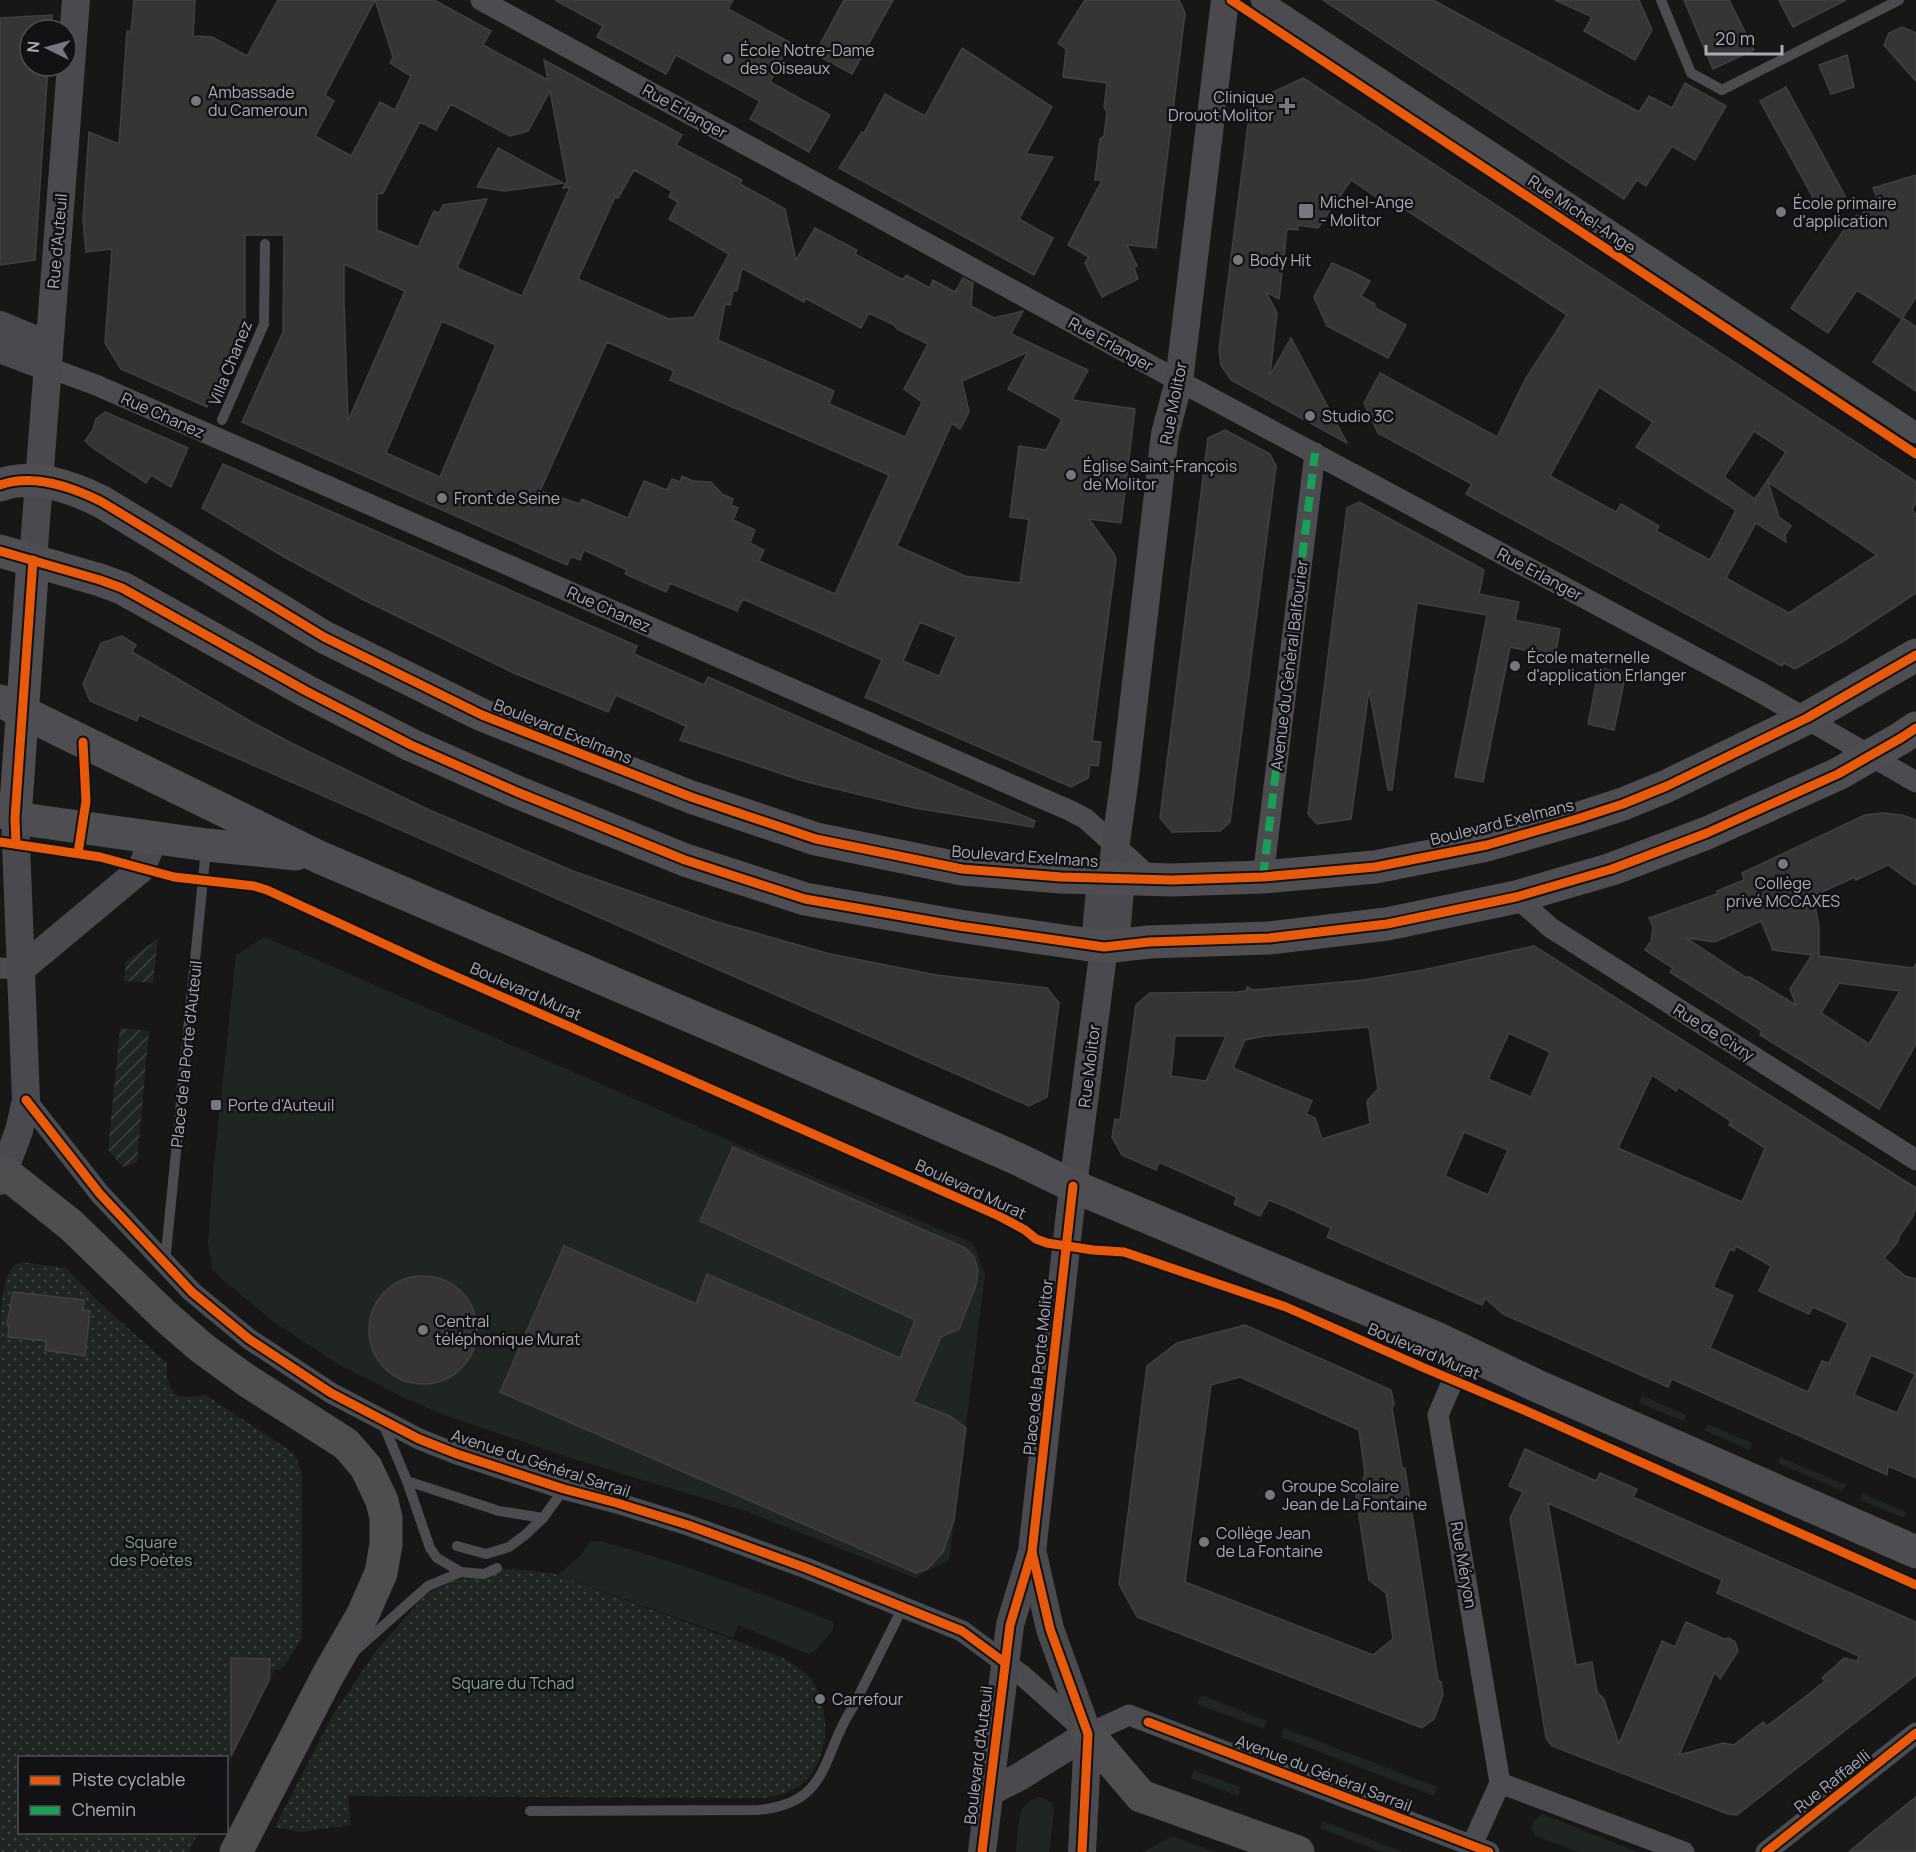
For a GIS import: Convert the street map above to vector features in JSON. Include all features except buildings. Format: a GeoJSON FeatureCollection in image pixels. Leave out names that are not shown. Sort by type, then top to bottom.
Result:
{"type":"FeatureCollection","features":[{"type":"Feature","properties":{"kind":"highway"},"geometry":{"type":"LineString","coordinates":[[1,1174],[71,1225],[157,1309],[202,1348],[246,1380],[346,1444],[366,1467],[378,1491],[386,1518],[385,1557],[381,1573],[363,1614],[328,1675],[236,1852]]}},
{"type":"Feature","properties":{"kind":"highway"},"geometry":{"type":"LineString","coordinates":[[1088,1734],[1141,1796],[1298,1852]]}},
{"type":"Feature","properties":{"kind":"main road"},"geometry":{"type":"LineString","coordinates":[[0,484],[19,481],[38,482]]}},
{"type":"Feature","properties":{"kind":"main road","name":"Boulevard Exelmans"},"geometry":{"type":"LineString","coordinates":[[38,482],[63,486],[96,499],[324,637],[482,715],[691,797],[816,838],[962,869],[1061,877],[1153,880],[1263,877],[1375,867],[1486,845],[1578,819],[1667,786],[1807,718],[1916,655]]}},
{"type":"Feature","properties":{"kind":"main road"},"geometry":{"type":"LineString","coordinates":[[0,551],[122,588],[306,691],[411,745],[517,792],[685,860],[805,899],[970,928],[1104,947],[1149,942],[1269,938],[1375,925],[1516,897],[1612,869],[1707,833],[1838,774],[1916,728]]}},
{"type":"Feature","properties":{"kind":"main road"},"geometry":{"type":"LineString","coordinates":[[7,813],[11,706],[33,560]]}},
{"type":"Feature","properties":{"kind":"main road","name":"Boulevard Murat"},"geometry":{"type":"LineString","coordinates":[[11,706],[319,857],[746,1040],[1020,1160],[1073,1186],[1220,1246],[1465,1352],[1546,1390],[1916,1552]]}},
{"type":"Feature","properties":{"kind":"main road","name":"Boulevard Murat"},"geometry":{"type":"LineString","coordinates":[[7,813],[154,838],[319,857]]}},
{"type":"Feature","properties":{"kind":"street","name":"Rue d'Auteuil"},"geometry":{"type":"LineString","coordinates":[[38,482],[76,0]]}},
{"type":"Feature","properties":{"kind":"street","name":"Rue Erlanger"},"geometry":{"type":"LineString","coordinates":[[481,0],[1179,381],[1807,718],[1916,783]]}},
{"type":"Feature","properties":{"kind":"street","name":"Rue Molitor"},"geometry":{"type":"LineString","coordinates":[[1073,1186],[1104,947],[1116,936],[1120,890],[1111,878],[1165,434],[1179,381],[1225,0]]}},
{"type":"Feature","properties":{"kind":"street","name":"Rue Michel-Ange"},"geometry":{"type":"LineString","coordinates":[[1261,0],[1916,433]]}},
{"type":"Feature","properties":{"kind":"street"},"geometry":{"type":"LineString","coordinates":[[0,325],[48,356]]}},
{"type":"Feature","properties":{"kind":"street"},"geometry":{"type":"LineString","coordinates":[[0,349],[48,356]]}},
{"type":"Feature","properties":{"kind":"street","name":"Rue Chanez"},"geometry":{"type":"LineString","coordinates":[[48,356],[96,385],[1071,811],[1086,819],[1153,880]]}},
{"type":"Feature","properties":{"kind":"street","name":"Avenue du Général Balfourier"},"geometry":{"type":"LineString","coordinates":[[1263,877],[1315,453]]}},
{"type":"Feature","properties":{"kind":"street"},"geometry":{"type":"LineString","coordinates":[[33,560],[38,482]]}},
{"type":"Feature","properties":{"kind":"street"},"geometry":{"type":"LineString","coordinates":[[1,1174],[19,1131],[26,1100],[10,969],[7,813]]}},
{"type":"Feature","properties":{"kind":"street"},"geometry":{"type":"LineString","coordinates":[[10,969],[141,869],[154,838]]}},
{"type":"Feature","properties":{"kind":"street","name":"Rue de Civry"},"geometry":{"type":"LineString","coordinates":[[1516,897],[1551,928],[1916,1160]]}},
{"type":"Feature","properties":{"kind":"street","name":"Avenue du Général Sarrail"},"geometry":{"type":"LineString","coordinates":[[26,1100],[100,1194],[192,1292],[249,1339],[322,1388],[382,1420],[458,1454],[564,1490],[688,1525],[806,1568],[962,1631],[1023,1676],[1088,1734],[1129,1715],[1480,1849]]}},
{"type":"Feature","properties":{"kind":"street","name":"Place de la Porte Molitor"},"geometry":{"type":"LineString","coordinates":[[1004,1662],[1010,1625],[1032,1552],[1073,1186]]}},
{"type":"Feature","properties":{"kind":"street","name":"Rue Méryon"},"geometry":{"type":"LineString","coordinates":[[1465,1352],[1438,1415],[1500,1783]]}},
{"type":"Feature","properties":{"kind":"street","name":"Place de la Porte Molitor"},"geometry":{"type":"LineString","coordinates":[[1032,1552],[1050,1629],[1088,1734]]}},
{"type":"Feature","properties":{"kind":"street","name":"Boulevard d'Auteuil"},"geometry":{"type":"LineString","coordinates":[[982,1852],[1004,1662]]}},
{"type":"Feature","properties":{"kind":"street","name":"Rue Raffaelli"},"geometry":{"type":"LineString","coordinates":[[1766,1852],[1916,1733]]}},
{"type":"Feature","properties":{"kind":"street"},"geometry":{"type":"LineString","coordinates":[[989,1792],[1019,1777],[1088,1734]]}},
{"type":"Feature","properties":{"kind":"street"},"geometry":{"type":"LineString","coordinates":[[1082,1852],[1088,1734]]}},
{"type":"Feature","properties":{"kind":"street"},"geometry":{"type":"LineString","coordinates":[[1480,1849],[1500,1783],[1684,1852]]}},
{"type":"Feature","properties":{"kind":"lane"},"geometry":{"type":"LineString","coordinates":[[1661,0],[1691,73],[1722,90],[1899,0]]}},
{"type":"Feature","properties":{"kind":"lane","name":"Villa Chanez"},"geometry":{"type":"LineString","coordinates":[[222,420],[264,324],[265,244]]}},
{"type":"Feature","properties":{"kind":"lane","name":"Place de la Porte d'Auteuil"},"geometry":{"type":"LineString","coordinates":[[165,1263],[207,845]]}},
{"type":"Feature","properties":{"kind":"lane"},"geometry":{"type":"LineString","coordinates":[[382,1420],[407,1481],[430,1548],[437,1558],[461,1572],[484,1574],[496,1568]]}},
{"type":"Feature","properties":{"kind":"lane"},"geometry":{"type":"LineString","coordinates":[[407,1481],[499,1511],[543,1518]]}},
{"type":"Feature","properties":{"kind":"lane"},"geometry":{"type":"LineString","coordinates":[[457,1546],[486,1554],[509,1547],[543,1518],[564,1490]]}},
{"type":"Feature","properties":{"kind":"lane"},"geometry":{"type":"LineString","coordinates":[[328,1675],[428,1586],[461,1572]]}},
{"type":"Feature","properties":{"kind":"lane"},"geometry":{"type":"LineString","coordinates":[[530,1811],[780,1808],[813,1788],[828,1762],[843,1721],[853,1707],[903,1607]]}},
{"type":"Feature","properties":{"kind":"green space"},"geometry":{"type":"Polygon","coordinates":[[[265,937],[776,1161],[973,1243],[985,1274],[949,1560],[915,1578],[748,1512],[564,1456],[447,1416],[405,1398],[336,1363],[274,1322],[221,1278],[212,1268],[208,1242],[236,955],[265,937]]]}},
{"type":"Feature","properties":{"kind":"green space"},"geometry":{"type":"Polygon","coordinates":[[[158,939],[153,983],[124,981],[126,961],[158,939]]]}},
{"type":"Feature","properties":{"kind":"green space"},"geometry":{"type":"Polygon","coordinates":[[[120,1028],[149,1031],[137,1162],[123,1167],[108,1150],[120,1028]]]}},
{"type":"Feature","properties":{"kind":"green space","name":"Square des Poètes"},"geometry":{"type":"Polygon","coordinates":[[[22,1262],[66,1268],[100,1303],[167,1363],[168,1380],[174,1392],[186,1397],[204,1394],[294,1453],[302,1473],[302,1630],[300,1635],[303,1637],[281,1670],[275,1670],[228,1764],[228,1756],[18,1756],[18,1834],[198,1834],[189,1852],[0,1852],[0,1331],[3,1291],[10,1272],[22,1262]]]}},
{"type":"Feature","properties":{"kind":"green space"},"geometry":{"type":"Polygon","coordinates":[[[1642,1396],[1686,1415],[1683,1421],[1639,1403],[1642,1396]]]}},
{"type":"Feature","properties":{"kind":"green space"},"geometry":{"type":"Polygon","coordinates":[[[1708,1424],[1752,1443],[1750,1450],[1705,1431],[1708,1424]]]}},
{"type":"Feature","properties":{"kind":"green space"},"geometry":{"type":"Polygon","coordinates":[[[1780,1457],[1846,1485],[1842,1491],[1778,1463],[1780,1457]]]}},
{"type":"Feature","properties":{"kind":"green space"},"geometry":{"type":"Polygon","coordinates":[[[1862,1493],[1906,1512],[1904,1518],[1860,1500],[1862,1493]]]}},
{"type":"Feature","properties":{"kind":"green space"},"geometry":{"type":"Polygon","coordinates":[[[600,1541],[687,1567],[773,1598],[833,1622],[833,1630],[817,1649],[808,1654],[738,1625],[733,1638],[558,1575],[580,1556],[590,1542],[600,1541]]]}},
{"type":"Feature","properties":{"kind":"green space","name":"Square du Tchad"},"geometry":{"type":"Polygon","coordinates":[[[497,1568],[552,1573],[783,1658],[795,1665],[812,1680],[823,1710],[824,1743],[813,1772],[788,1792],[766,1798],[348,1796],[351,1825],[300,1832],[275,1827],[332,1716],[378,1648],[425,1596],[449,1582],[497,1568]]]}},
{"type":"Feature","properties":{"kind":"green space"},"geometry":{"type":"Polygon","coordinates":[[[1201,1695],[1267,1721],[1264,1729],[1197,1704],[1201,1695]]]}},
{"type":"Feature","properties":{"kind":"green space"},"geometry":{"type":"Polygon","coordinates":[[[1284,1728],[1437,1787],[1434,1796],[1281,1737],[1284,1728]]]}},
{"type":"Feature","properties":{"kind":"green space"},"geometry":{"type":"Polygon","coordinates":[[[1194,1770],[1240,1787],[1238,1796],[1191,1778],[1194,1770]]]}},
{"type":"Feature","properties":{"kind":"green space"},"geometry":{"type":"Polygon","coordinates":[[[1042,1797],[1052,1803],[1054,1812],[1049,1852],[1016,1852],[1018,1825],[1022,1810],[1033,1799],[1042,1797]]]}},
{"type":"Feature","properties":{"kind":"green space"},"geometry":{"type":"Polygon","coordinates":[[[1542,1814],[1637,1852],[1578,1852],[1536,1836],[1531,1829],[1534,1821],[1542,1814]]]}},
{"type":"Feature","properties":{"kind":"green space"},"geometry":{"type":"Polygon","coordinates":[[[1323,1821],[1403,1852],[1382,1852],[1320,1828],[1323,1821]]]}},
{"type":"Feature","properties":{"kind":"green space"},"geometry":{"type":"Polygon","coordinates":[[[1173,1836],[1214,1852],[1143,1852],[1173,1836]]]}},
{"type":"Feature","properties":{"kind":"marked path"},"geometry":{"type":"LineString","coordinates":[[1263,877],[1315,453]]}},
{"type":"Feature","properties":{"kind":"cycle path"},"geometry":{"type":"LineString","coordinates":[[1231,0],[1916,454]]}},
{"type":"Feature","properties":{"kind":"cycle path"},"geometry":{"type":"LineString","coordinates":[[0,485],[26,480],[52,483],[102,502],[324,637],[482,715],[691,797],[816,839],[962,869],[1061,877],[1172,880],[1263,877],[1375,867],[1487,845],[1623,804],[1667,786],[1807,718],[1916,655]]}},
{"type":"Feature","properties":{"kind":"cycle path"},"geometry":{"type":"LineString","coordinates":[[0,551],[122,588],[306,691],[411,745],[517,792],[685,860],[805,899],[959,926],[1104,947],[1149,942],[1269,938],[1387,924],[1516,897],[1612,869],[1707,833],[1838,774],[1916,728]]}},
{"type":"Feature","properties":{"kind":"cycle path"},"geometry":{"type":"LineString","coordinates":[[16,844],[15,818],[33,560]]}},
{"type":"Feature","properties":{"kind":"cycle path"},"geometry":{"type":"LineString","coordinates":[[78,853],[86,801],[83,742]]}},
{"type":"Feature","properties":{"kind":"cycle path"},"geometry":{"type":"LineString","coordinates":[[0,842],[100,857],[174,877],[254,886],[267,890],[432,966],[999,1216],[1025,1230],[1036,1239],[1047,1243],[1093,1250],[1124,1252],[1286,1307],[1524,1410],[1916,1585]]}},
{"type":"Feature","properties":{"kind":"cycle path"},"geometry":{"type":"LineString","coordinates":[[26,1100],[100,1194],[192,1292],[249,1339],[331,1393],[419,1439],[457,1454],[564,1489],[688,1525],[806,1568],[962,1631],[1004,1662]]}},
{"type":"Feature","properties":{"kind":"cycle path"},"geometry":{"type":"LineString","coordinates":[[982,1852],[1010,1625],[1032,1552],[1073,1186]]}},
{"type":"Feature","properties":{"kind":"cycle path"},"geometry":{"type":"LineString","coordinates":[[1032,1552],[1050,1629],[1088,1734],[1082,1852]]}},
{"type":"Feature","properties":{"kind":"cycle path"},"geometry":{"type":"LineString","coordinates":[[1148,1722],[1489,1852]]}},
{"type":"Feature","properties":{"kind":"cycle path"},"geometry":{"type":"LineString","coordinates":[[1766,1852],[1916,1733]]}},
{"type":"Feature","properties":{"kind":"place","name":"École Notre-Dame des Oiseaux"},"geometry":{"type":"Point","coordinates":[728,59]}},
{"type":"Feature","properties":{"kind":"place","name":"Ambassade du Cameroun"},"geometry":{"type":"Point","coordinates":[196,101]}},
{"type":"Feature","properties":{"kind":"place","name":"Clinique Drouot Molitor"},"geometry":{"type":"Point","coordinates":[1287,106]}},
{"type":"Feature","properties":{"kind":"place","name":"Michel-Ange - Molitor"},"geometry":{"type":"Point","coordinates":[1306,211]}},
{"type":"Feature","properties":{"kind":"place","name":"École primaire d'application"},"geometry":{"type":"Point","coordinates":[1781,212]}},
{"type":"Feature","properties":{"kind":"place","name":"Body Hit"},"geometry":{"type":"Point","coordinates":[1238,260]}},
{"type":"Feature","properties":{"kind":"place","name":"Studio 3C"},"geometry":{"type":"Point","coordinates":[1310,416]}},
{"type":"Feature","properties":{"kind":"place","name":"Église Saint-François de Molitor"},"geometry":{"type":"Point","coordinates":[1071,475]}},
{"type":"Feature","properties":{"kind":"place","name":"Front de Seine"},"geometry":{"type":"Point","coordinates":[442,498]}},
{"type":"Feature","properties":{"kind":"place","name":"École maternelle d'application Erlanger"},"geometry":{"type":"Point","coordinates":[1515,666]}},
{"type":"Feature","properties":{"kind":"place","name":"Collège privé MCCAXES"},"geometry":{"type":"Point","coordinates":[1783,864]}},
{"type":"Feature","properties":{"kind":"place","name":"Porte d'Auteuil"},"geometry":{"type":"Point","coordinates":[216,1105]}},
{"type":"Feature","properties":{"kind":"place","name":"Central téléphonique Murat"},"geometry":{"type":"Point","coordinates":[423,1330]}},
{"type":"Feature","properties":{"kind":"place","name":"Groupe Scolaire Jean de La Fontaine"},"geometry":{"type":"Point","coordinates":[1270,1495]}},
{"type":"Feature","properties":{"kind":"place","name":"Collège Jean de La Fontaine"},"geometry":{"type":"Point","coordinates":[1204,1542]}},
{"type":"Feature","properties":{"kind":"place","name":"Carrefour"},"geometry":{"type":"Point","coordinates":[820,1699]}}]}
